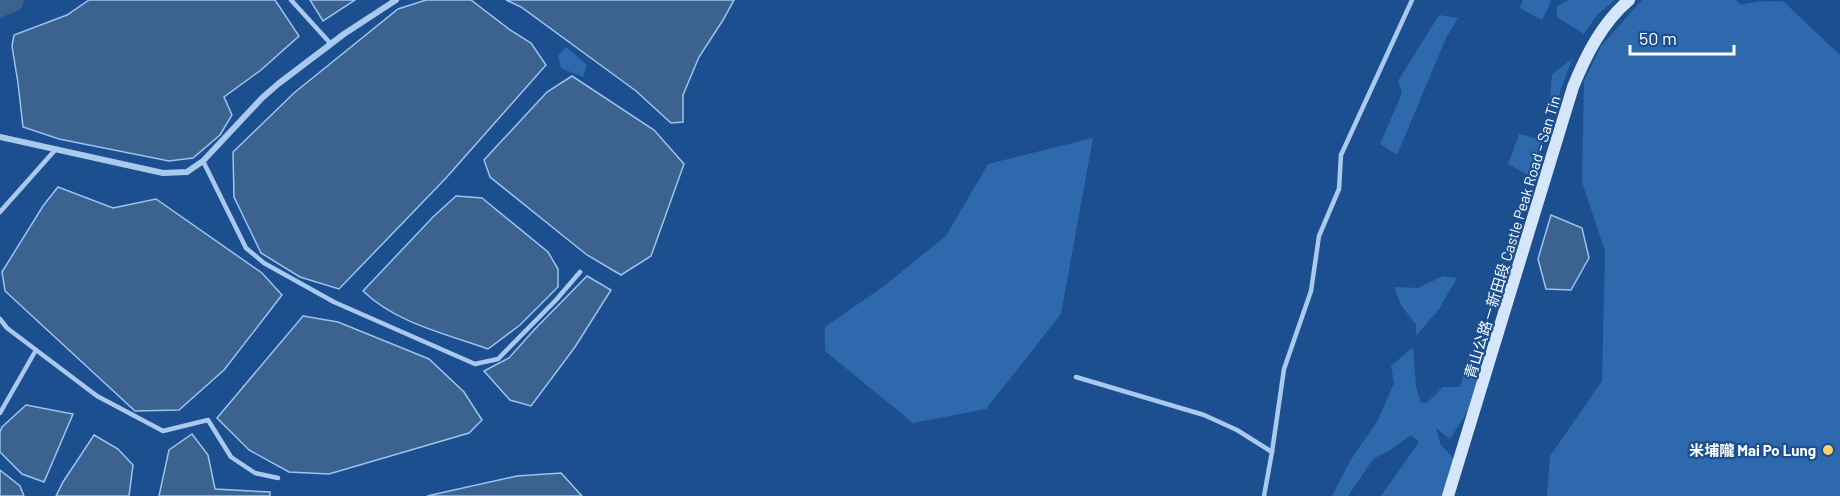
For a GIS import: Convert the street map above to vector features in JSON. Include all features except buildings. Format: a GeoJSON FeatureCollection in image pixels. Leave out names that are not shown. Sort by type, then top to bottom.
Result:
{"type":"FeatureCollection","features":[{"type":"Feature","properties":{"kind":"main road","name":"青山公路－新田段 Castle Peak Road – San Tin"},"geometry":{"type":"LineString","coordinates":[[1448,496],[1573,87],[1586,56],[1597,38],[1608,21],[1629,0]]}},
{"type":"Feature","properties":{"kind":"street"},"geometry":{"type":"LineString","coordinates":[[0,137],[164,173],[187,172],[203,161],[278,84],[331,44],[396,0]]}},
{"type":"Feature","properties":{"kind":"lane"},"geometry":{"type":"LineString","coordinates":[[291,0],[331,44]]}},
{"type":"Feature","properties":{"kind":"lane"},"geometry":{"type":"LineString","coordinates":[[1264,496],[1284,369],[1311,291],[1319,236],[1339,189],[1341,155],[1412,0]]}},
{"type":"Feature","properties":{"kind":"lane"},"geometry":{"type":"LineString","coordinates":[[0,212],[56,149]]}},
{"type":"Feature","properties":{"kind":"lane"},"geometry":{"type":"LineString","coordinates":[[203,161],[246,249],[264,263],[334,302],[475,364],[498,359],[580,272]]}},
{"type":"Feature","properties":{"kind":"lane"},"geometry":{"type":"LineString","coordinates":[[0,319],[7,328],[97,396],[162,431],[208,420],[231,457],[255,473],[278,478]]}},
{"type":"Feature","properties":{"kind":"lane"},"geometry":{"type":"LineString","coordinates":[[0,413],[36,350]]}},
{"type":"Feature","properties":{"kind":"lane"},"geometry":{"type":"LineString","coordinates":[[1076,377],[1204,415],[1237,430],[1272,452]]}},
{"type":"Feature","properties":{"kind":"shaded area"},"geometry":{"type":"Polygon","coordinates":[[[89,0],[275,0],[299,36],[261,70],[224,97],[232,115],[220,135],[193,158],[169,161],[59,139],[23,127],[12,46],[14,35],[67,15],[89,0]]]}},
{"type":"Feature","properties":{"kind":"shaded area"},"geometry":{"type":"Polygon","coordinates":[[[310,0],[355,0],[323,21],[310,0]]]}},
{"type":"Feature","properties":{"kind":"shaded area"},"geometry":{"type":"Polygon","coordinates":[[[426,0],[471,0],[531,43],[546,65],[446,178],[339,289],[300,277],[261,253],[234,197],[233,152],[294,93],[398,9],[426,0]]]}},
{"type":"Feature","properties":{"kind":"shaded area"},"geometry":{"type":"Polygon","coordinates":[[[506,0],[734,0],[699,57],[683,95],[683,122],[671,123],[636,91],[521,7],[506,0]]]}},
{"type":"Feature","properties":{"kind":"shaded area"},"geometry":{"type":"Polygon","coordinates":[[[1523,0],[1550,0],[1551,2],[1542,20],[1520,8],[1523,0]]]}},
{"type":"Feature","properties":{"kind":"shaded area"},"geometry":{"type":"Polygon","coordinates":[[[1569,0],[1615,0],[1597,15],[1584,34],[1557,17],[1557,6],[1569,0]]]}},
{"type":"Feature","properties":{"kind":"shaded area"},"geometry":{"type":"Polygon","coordinates":[[[1642,0],[1736,0],[1741,5],[1763,1],[1784,2],[1840,55],[1840,496],[1547,496],[1550,456],[1602,381],[1605,251],[1582,182],[1584,81],[1601,46],[1642,0]]]}},
{"type":"Feature","properties":{"kind":"shaded area"},"geometry":{"type":"Polygon","coordinates":[[[1439,15],[1458,18],[1446,38],[1397,155],[1380,144],[1402,93],[1398,81],[1439,15]]]}},
{"type":"Feature","properties":{"kind":"shaded area"},"geometry":{"type":"Polygon","coordinates":[[[566,47],[587,65],[583,77],[561,68],[558,56],[566,47]]]}},
{"type":"Feature","properties":{"kind":"shaded area"},"geometry":{"type":"Polygon","coordinates":[[[1572,59],[1555,106],[1550,101],[1552,74],[1572,59]]]}},
{"type":"Feature","properties":{"kind":"shaded area"},"geometry":{"type":"Polygon","coordinates":[[[572,76],[654,130],[684,164],[651,256],[621,275],[587,255],[490,177],[484,160],[547,92],[572,76]]]}},
{"type":"Feature","properties":{"kind":"shaded area"},"geometry":{"type":"Polygon","coordinates":[[[1519,134],[1543,140],[1532,177],[1508,164],[1519,134]]]}},
{"type":"Feature","properties":{"kind":"shaded area"},"geometry":{"type":"Polygon","coordinates":[[[1093,138],[1061,314],[986,409],[913,423],[825,351],[825,327],[884,286],[946,236],[988,164],[1093,138]]]}},
{"type":"Feature","properties":{"kind":"shaded area"},"geometry":{"type":"Polygon","coordinates":[[[58,187],[113,208],[156,199],[262,273],[282,295],[224,370],[179,410],[135,411],[5,291],[2,272],[43,206],[58,187]]]}},
{"type":"Feature","properties":{"kind":"shaded area"},"geometry":{"type":"Polygon","coordinates":[[[456,196],[482,198],[548,252],[558,269],[558,287],[520,325],[488,349],[406,319],[376,302],[363,291],[456,196]]]}},
{"type":"Feature","properties":{"kind":"shaded area"},"geometry":{"type":"Polygon","coordinates":[[[1551,215],[1582,228],[1589,258],[1571,290],[1546,289],[1538,259],[1551,215]]]}},
{"type":"Feature","properties":{"kind":"shaded area"},"geometry":{"type":"Polygon","coordinates":[[[587,276],[611,290],[575,347],[531,406],[510,400],[484,371],[509,358],[587,276]]]}},
{"type":"Feature","properties":{"kind":"shaded area"},"geometry":{"type":"Polygon","coordinates":[[[1443,276],[1457,278],[1439,309],[1416,336],[1416,325],[1401,305],[1394,287],[1418,288],[1443,276]]]}},
{"type":"Feature","properties":{"kind":"shaded area"},"geometry":{"type":"Polygon","coordinates":[[[303,316],[338,322],[429,359],[464,392],[482,420],[469,433],[329,474],[289,472],[249,450],[217,418],[303,316]]]}},
{"type":"Feature","properties":{"kind":"shaded area"},"geometry":{"type":"Polygon","coordinates":[[[1413,347],[1416,386],[1421,403],[1427,403],[1443,387],[1460,387],[1470,351],[1487,355],[1473,403],[1450,439],[1436,428],[1441,445],[1456,461],[1445,496],[1381,496],[1419,442],[1411,435],[1373,459],[1348,496],[1332,496],[1350,461],[1378,420],[1394,383],[1391,366],[1413,347]]]}},
{"type":"Feature","properties":{"kind":"shaded area"},"geometry":{"type":"Polygon","coordinates":[[[26,405],[73,414],[44,482],[22,474],[0,452],[2,427],[26,405]]]}},
{"type":"Feature","properties":{"kind":"shaded area"},"geometry":{"type":"Polygon","coordinates":[[[192,434],[208,455],[215,489],[270,492],[270,496],[159,496],[169,450],[192,434]]]}},
{"type":"Feature","properties":{"kind":"shaded area"},"geometry":{"type":"Polygon","coordinates":[[[94,435],[118,449],[133,465],[129,496],[56,496],[63,482],[94,435]]]}},
{"type":"Feature","properties":{"kind":"shaded area"},"geometry":{"type":"Polygon","coordinates":[[[0,470],[20,486],[24,496],[0,496],[0,470]]]}},
{"type":"Feature","properties":{"kind":"shaded area"},"geometry":{"type":"Polygon","coordinates":[[[561,473],[582,496],[427,496],[517,476],[561,473]]]}},
{"type":"Feature","properties":{"kind":"waterway"},"geometry":{"type":"LineString","coordinates":[[0,5],[12,0]]}},
{"type":"Feature","properties":{"kind":"place","name":"米埔隴 Mai Po Lung"},"geometry":{"type":"Point","coordinates":[1828,450]}}]}
